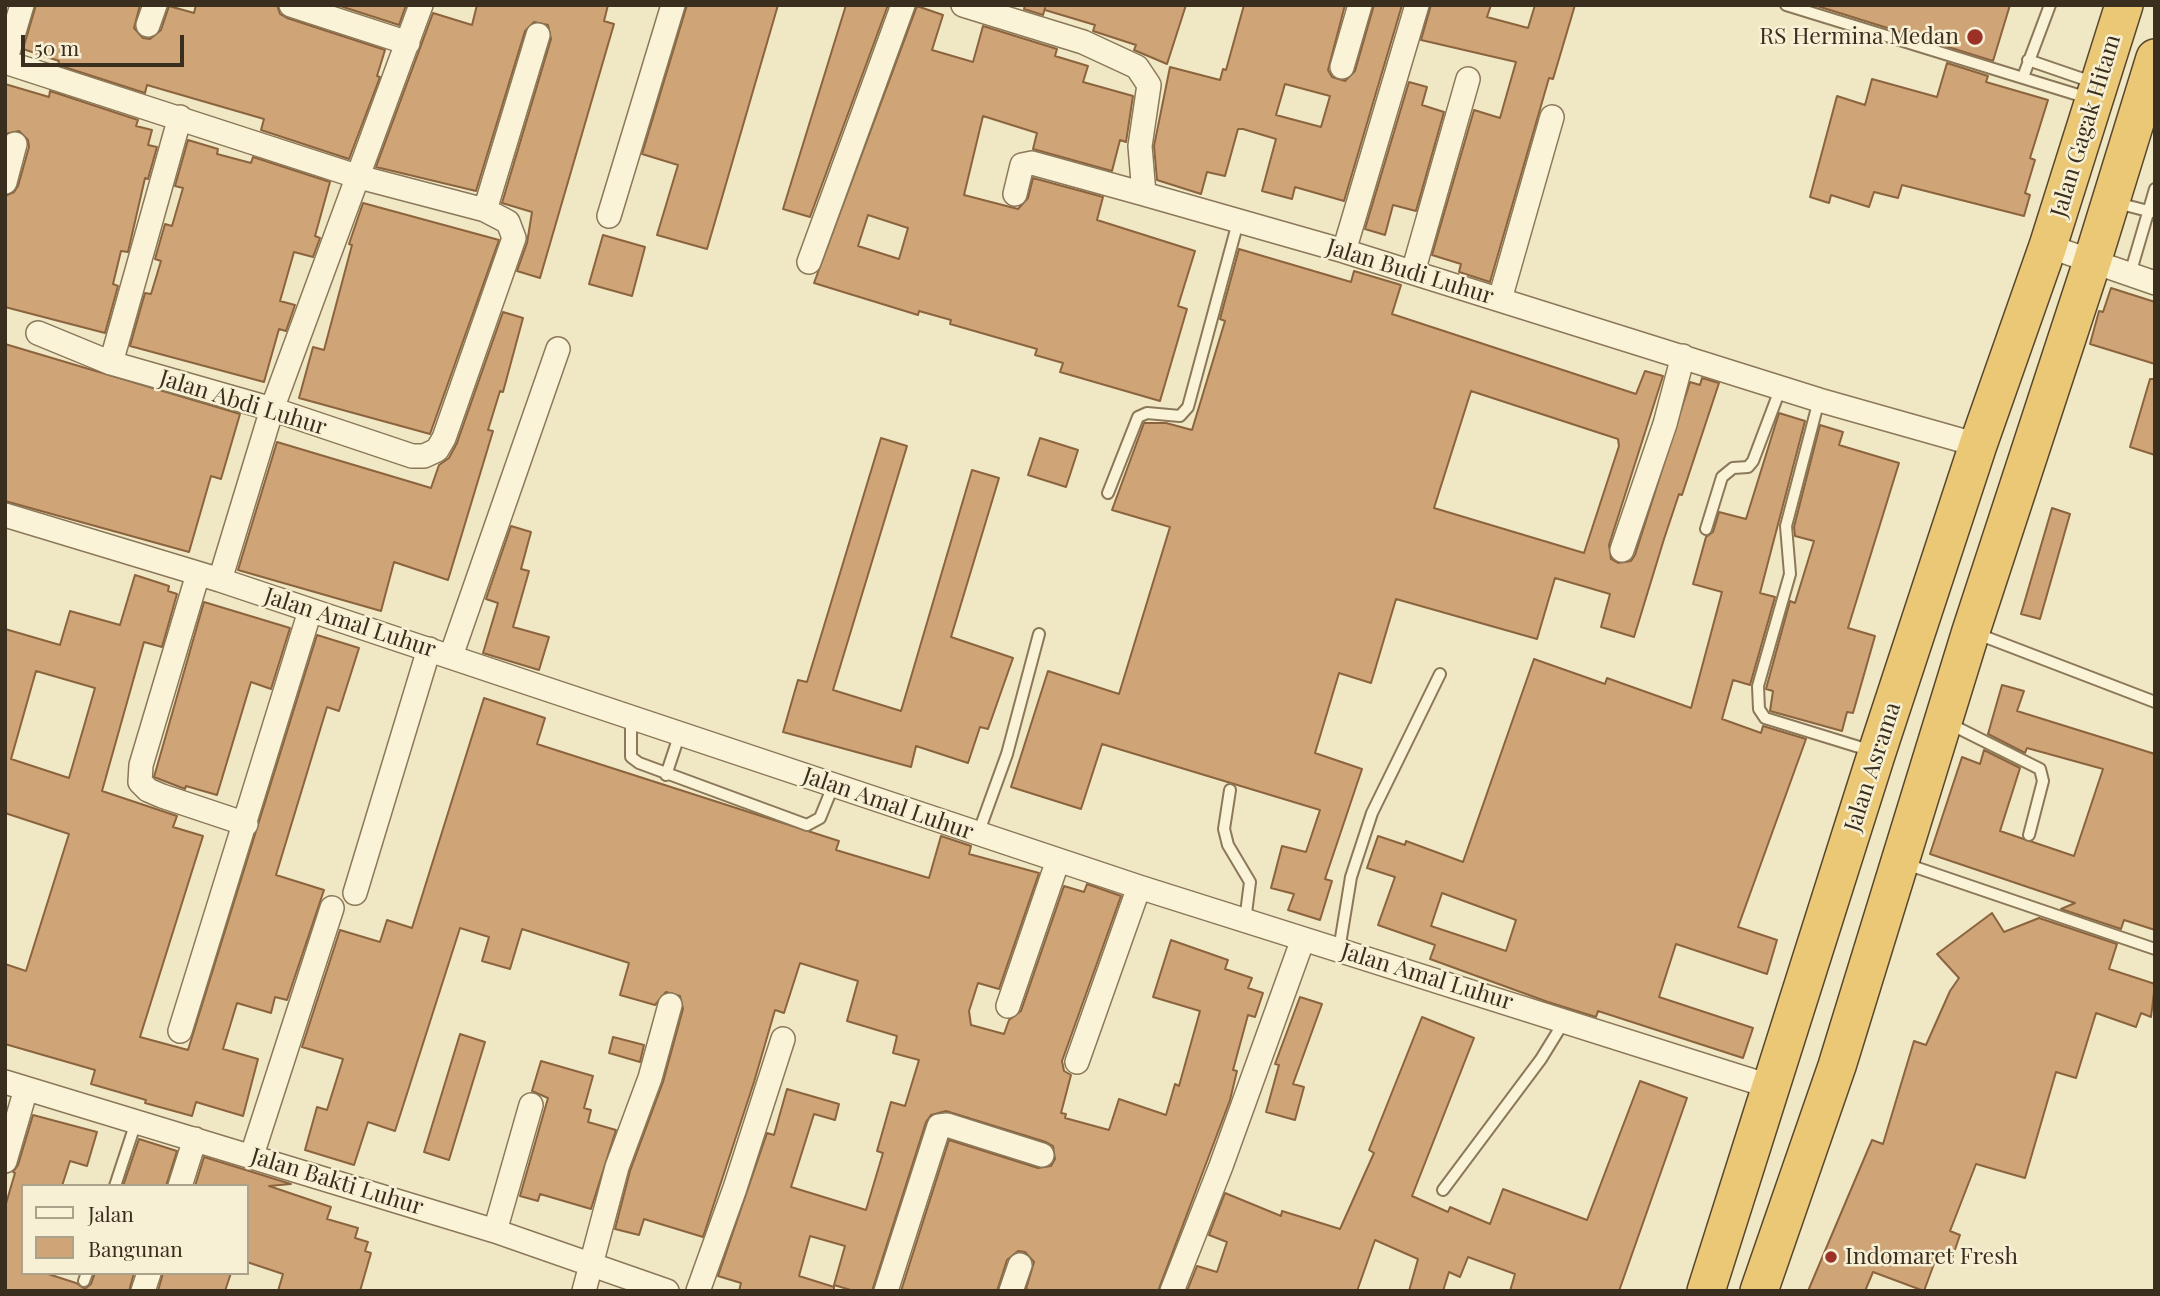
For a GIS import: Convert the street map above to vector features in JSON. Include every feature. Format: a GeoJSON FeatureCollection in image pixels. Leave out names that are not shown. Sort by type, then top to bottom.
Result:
{"type":"FeatureCollection","features":[{"type":"Feature","properties":{"kind":"highway","name":"Jalan Gagak Hitam"},"geometry":{"type":"LineString","coordinates":[[2048,246],[2124,5]]}},
{"type":"Feature","properties":{"kind":"highway","name":"Jalan Gagak Hitam"},"geometry":{"type":"LineString","coordinates":[[2092,262],[2155,58]]}},
{"type":"Feature","properties":{"kind":"highway","name":"Jalan Asrama"},"geometry":{"type":"LineString","coordinates":[[1706,1291],[1978,445],[2048,246]]}},
{"type":"Feature","properties":{"kind":"highway"},"geometry":{"type":"LineString","coordinates":[[1759,1291],[1837,1066],[1971,631],[2092,262]]}},
{"type":"Feature","properties":{"kind":"street"},"geometry":{"type":"LineString","coordinates":[[22,5],[5,62],[359,177],[485,210],[538,35]]}},
{"type":"Feature","properties":{"kind":"street"},"geometry":{"type":"LineString","coordinates":[[291,5],[408,43]]}},
{"type":"Feature","properties":{"kind":"street"},"geometry":{"type":"LineString","coordinates":[[246,824],[148,790],[140,782],[141,765],[421,5]]}},
{"type":"Feature","properties":{"kind":"street"},"geometry":{"type":"LineString","coordinates":[[609,216],[673,5]]}},
{"type":"Feature","properties":{"kind":"street"},"geometry":{"type":"LineString","coordinates":[[809,262],[902,5]]}},
{"type":"Feature","properties":{"kind":"street"},"geometry":{"type":"LineString","coordinates":[[1342,66],[1360,5]]}},
{"type":"Feature","properties":{"kind":"street"},"geometry":{"type":"LineString","coordinates":[[1344,251],[1417,5]]}},
{"type":"Feature","properties":{"kind":"street"},"geometry":{"type":"LineString","coordinates":[[970,6],[1083,42],[1137,67],[1149,85],[1140,146],[1144,194]]}},
{"type":"Feature","properties":{"kind":"street"},"geometry":{"type":"LineString","coordinates":[[1413,272],[1468,79]]}},
{"type":"Feature","properties":{"kind":"street"},"geometry":{"type":"LineString","coordinates":[[111,363],[180,117]]}},
{"type":"Feature","properties":{"kind":"street"},"geometry":{"type":"LineString","coordinates":[[1500,299],[1552,117]]}},
{"type":"Feature","properties":{"kind":"street"},"geometry":{"type":"LineString","coordinates":[[5,182],[15,144]]}},
{"type":"Feature","properties":{"kind":"street","name":"Jalan Budi Luhur"},"geometry":{"type":"LineString","coordinates":[[1015,194],[1022,165],[1032,163],[1344,251],[1819,400],[1978,445]]}},
{"type":"Feature","properties":{"kind":"street","name":"Jalan Abdi Luhur"},"geometry":{"type":"LineString","coordinates":[[38,333],[111,363],[271,409],[412,456],[424,456],[437,450],[444,438],[514,239],[508,222],[485,210]]}},
{"type":"Feature","properties":{"kind":"street"},"geometry":{"type":"LineString","coordinates":[[2048,246],[2155,283]]}},
{"type":"Feature","properties":{"kind":"street"},"geometry":{"type":"LineString","coordinates":[[355,892],[440,653],[558,349]]}},
{"type":"Feature","properties":{"kind":"street"},"geometry":{"type":"LineString","coordinates":[[1622,550],[1665,424],[1683,356]]}},
{"type":"Feature","properties":{"kind":"street","name":"Jalan Amal Luhur"},"geometry":{"type":"LineString","coordinates":[[5,515],[209,577],[1139,887],[1772,1087]]}},
{"type":"Feature","properties":{"kind":"street"},"geometry":{"type":"LineString","coordinates":[[180,1031],[310,611]]}},
{"type":"Feature","properties":{"kind":"street"},"geometry":{"type":"LineString","coordinates":[[1008,1006],[1058,860]]}},
{"type":"Feature","properties":{"kind":"street"},"geometry":{"type":"LineString","coordinates":[[1077,1062],[1139,887]]}},
{"type":"Feature","properties":{"kind":"street"},"geometry":{"type":"LineString","coordinates":[[252,1155],[332,908]]}},
{"type":"Feature","properties":{"kind":"street"},"geometry":{"type":"LineString","coordinates":[[1172,1291],[1221,1166],[1303,939]]}},
{"type":"Feature","properties":{"kind":"street"},"geometry":{"type":"LineString","coordinates":[[584,1291],[617,1167],[650,1078],[670,1005]]}},
{"type":"Feature","properties":{"kind":"street"},"geometry":{"type":"LineString","coordinates":[[698,1291],[736,1188],[783,1038]]}},
{"type":"Feature","properties":{"kind":"street"},"geometry":{"type":"LineString","coordinates":[[5,1161],[16,1085]]}},
{"type":"Feature","properties":{"kind":"street","name":"Jalan Bakti Luhur"},"geometry":{"type":"LineString","coordinates":[[16,1085],[495,1231],[667,1291]]}},
{"type":"Feature","properties":{"kind":"street"},"geometry":{"type":"LineString","coordinates":[[495,1231],[531,1105]]}},
{"type":"Feature","properties":{"kind":"street"},"geometry":{"type":"LineString","coordinates":[[886,1291],[939,1126],[947,1125],[1042,1154]]}},
{"type":"Feature","properties":{"kind":"street"},"geometry":{"type":"LineString","coordinates":[[181,1184],[195,1139]]}},
{"type":"Feature","properties":{"kind":"street"},"geometry":{"type":"LineString","coordinates":[[1011,1291],[1020,1265]]}},
{"type":"Feature","properties":{"kind":"lane"},"geometry":{"type":"LineString","coordinates":[[1786,5],[2023,77],[2096,92]]}},
{"type":"Feature","properties":{"kind":"lane"},"geometry":{"type":"LineString","coordinates":[[2023,77],[2050,5]]}},
{"type":"Feature","properties":{"kind":"lane"},"geometry":{"type":"LineString","coordinates":[[2028,60],[2096,92]]}},
{"type":"Feature","properties":{"kind":"lane"},"geometry":{"type":"LineString","coordinates":[[2130,274],[2151,212],[2155,189]]}},
{"type":"Feature","properties":{"kind":"lane"},"geometry":{"type":"LineString","coordinates":[[2111,201],[2151,212]]}},
{"type":"Feature","properties":{"kind":"lane"},"geometry":{"type":"LineString","coordinates":[[1108,493],[1138,418],[1147,413],[1180,416],[1186,410],[1238,222]]}},
{"type":"Feature","properties":{"kind":"lane"},"geometry":{"type":"LineString","coordinates":[[1706,530],[1722,477],[1733,468],[1751,466],[1781,387]]}},
{"type":"Feature","properties":{"kind":"lane"},"geometry":{"type":"LineString","coordinates":[[1819,400],[1786,526],[1790,574],[1758,685],[1759,709],[1765,718],[1878,752]]}},
{"type":"Feature","properties":{"kind":"lane"},"geometry":{"type":"LineString","coordinates":[[1971,631],[2155,702]]}},
{"type":"Feature","properties":{"kind":"lane"},"geometry":{"type":"LineString","coordinates":[[978,834],[1007,754],[1039,634]]}},
{"type":"Feature","properties":{"kind":"lane"},"geometry":{"type":"LineString","coordinates":[[1339,950],[1351,877],[1372,813],[1440,674]]}},
{"type":"Feature","properties":{"kind":"lane"},"geometry":{"type":"LineString","coordinates":[[631,717],[631,757],[666,775],[807,824],[816,823],[820,818],[833,786]]}},
{"type":"Feature","properties":{"kind":"lane"},"geometry":{"type":"LineString","coordinates":[[1945,722],[2040,769],[2043,781],[2029,835]]}},
{"type":"Feature","properties":{"kind":"lane"},"geometry":{"type":"LineString","coordinates":[[666,775],[680,733]]}},
{"type":"Feature","properties":{"kind":"lane"},"geometry":{"type":"LineString","coordinates":[[1230,790],[1224,829],[1228,845],[1250,882],[1245,921]]}},
{"type":"Feature","properties":{"kind":"lane"},"geometry":{"type":"LineString","coordinates":[[1900,862],[2155,949]]}},
{"type":"Feature","properties":{"kind":"lane"},"geometry":{"type":"LineString","coordinates":[[1443,1189],[1541,1059],[1565,1020]]}},
{"type":"Feature","properties":{"kind":"lane"},"geometry":{"type":"LineString","coordinates":[[116,1184],[136,1122]]}},
{"type":"Feature","properties":{"kind":"building"},"geometry":{"type":"Polygon","coordinates":[[[36,5],[140,5],[134,28],[143,38],[150,39],[161,30],[169,6],[194,13],[196,5],[277,5],[280,14],[287,18],[385,50],[377,76],[380,77],[349,159],[261,130],[264,119],[147,85],[145,93],[58,65],[59,61],[23,49],[36,5]]]}},
{"type":"Feature","properties":{"kind":"building"},"geometry":{"type":"Polygon","coordinates":[[[337,5],[406,5],[399,25],[337,5]]]}},
{"type":"Feature","properties":{"kind":"building"},"geometry":{"type":"Polygon","coordinates":[[[477,5],[608,5],[604,21],[614,24],[540,278],[517,271],[527,243],[532,212],[502,203],[551,39],[548,25],[534,22],[525,31],[476,191],[376,167],[433,13],[472,25],[477,5]]]}},
{"type":"Feature","properties":{"kind":"building"},"geometry":{"type":"Polygon","coordinates":[[[687,5],[778,5],[707,249],[657,235],[678,165],[642,154],[687,5]]]}},
{"type":"Feature","properties":{"kind":"building"},"geometry":{"type":"Polygon","coordinates":[[[846,5],[888,5],[810,217],[783,209],[846,5]]]}},
{"type":"Feature","properties":{"kind":"building"},"geometry":{"type":"Polygon","coordinates":[[[1025,5],[1186,5],[1167,64],[1134,50],[1136,45],[1093,31],[1095,25],[1045,8],[1043,15],[1024,9],[1025,5]]]}},
{"type":"Feature","properties":{"kind":"building"},"geometry":{"type":"Polygon","coordinates":[[[1244,5],[1345,5],[1328,70],[1332,77],[1345,81],[1355,71],[1374,5],[1402,5],[1344,201],[1295,187],[1292,199],[1262,191],[1276,139],[1243,129],[1238,129],[1225,176],[1207,172],[1201,194],[1157,180],[1154,146],[1170,67],[1220,80],[1223,69],[1226,70],[1244,5]],[[1285,84],[1276,115],[1321,127],[1330,96],[1285,84]]]}},
{"type":"Feature","properties":{"kind":"building"},"geometry":{"type":"Polygon","coordinates":[[[1431,5],[1491,5],[1487,17],[1528,28],[1535,5],[1575,5],[1553,79],[1549,78],[1490,282],[1459,272],[1461,264],[1432,255],[1474,110],[1500,118],[1516,62],[1421,40],[1431,5]]]}},
{"type":"Feature","properties":{"kind":"building","name":"RS Hermina Medan"},"geometry":{"type":"Polygon","coordinates":[[[1814,5],[2010,5],[1993,61],[1814,5]]]}},
{"type":"Feature","properties":{"kind":"building"},"geometry":{"type":"Polygon","coordinates":[[[917,6],[943,15],[932,50],[973,62],[983,26],[1057,49],[1055,56],[1088,66],[1083,82],[1133,96],[1126,142],[1120,140],[1112,171],[1033,149],[1037,133],[983,116],[964,195],[1018,209],[1028,198],[1033,178],[1103,197],[1097,220],[1195,251],[1178,306],[1187,309],[1160,401],[1060,372],[1063,363],[1035,355],[1037,349],[950,324],[951,320],[919,311],[918,315],[814,283],[917,6]],[[868,215],[858,246],[899,259],[908,228],[868,215]]]}},
{"type":"Feature","properties":{"kind":"building"},"geometry":{"type":"Polygon","coordinates":[[[1947,63],[1988,76],[1986,82],[2048,100],[2030,158],[2035,160],[2025,193],[2030,195],[2024,216],[1902,185],[1898,198],[1874,192],[1869,207],[1831,195],[1829,203],[1810,197],[1837,96],[1865,105],[1872,79],[1937,97],[1947,63]]]}},
{"type":"Feature","properties":{"kind":"building"},"geometry":{"type":"Polygon","coordinates":[[[1409,82],[1427,87],[1422,105],[1444,112],[1416,211],[1393,205],[1385,235],[1365,229],[1409,82]]]}},
{"type":"Feature","properties":{"kind":"building"},"geometry":{"type":"Polygon","coordinates":[[[5,84],[49,97],[50,91],[138,120],[136,126],[152,130],[148,145],[157,147],[148,179],[145,178],[128,252],[121,251],[113,284],[118,286],[105,333],[5,307],[5,196],[14,192],[18,186],[29,147],[28,140],[19,131],[5,134],[5,84]]]}},
{"type":"Feature","properties":{"kind":"building"},"geometry":{"type":"Polygon","coordinates":[[[188,140],[218,149],[217,154],[251,163],[253,157],[330,182],[315,236],[320,238],[313,257],[294,252],[280,301],[295,305],[286,331],[279,329],[264,382],[130,346],[145,293],[151,294],[161,261],[155,259],[165,224],[172,226],[183,188],[175,186],[188,140]]]}},
{"type":"Feature","properties":{"kind":"building"},"geometry":{"type":"Polygon","coordinates":[[[363,203],[499,240],[430,434],[299,398],[313,347],[324,350],[352,245],[349,244],[363,203]]]}},
{"type":"Feature","properties":{"kind":"building"},"geometry":{"type":"Polygon","coordinates":[[[603,235],[645,247],[632,296],[589,284],[603,235]]]}},
{"type":"Feature","properties":{"kind":"building"},"geometry":{"type":"Polygon","coordinates":[[[1239,249],[1351,282],[1354,271],[1401,285],[1392,314],[1636,394],[1645,371],[1663,376],[1609,545],[1611,559],[1618,563],[1631,561],[1635,555],[1690,382],[1700,385],[1702,378],[1719,383],[1682,495],[1679,494],[1634,637],[1601,627],[1610,594],[1555,578],[1537,639],[1396,599],[1371,683],[1339,673],[1315,753],[1362,769],[1325,879],[1332,881],[1320,920],[1288,910],[1294,894],[1271,888],[1282,846],[1306,852],[1320,810],[1102,744],[1081,809],[1011,787],[1048,671],[1119,694],[1170,527],[1112,510],[1144,423],[1166,423],[1192,430],[1225,321],[1220,319],[1239,249]],[[1471,391],[1434,508],[1584,553],[1619,446],[1618,439],[1471,391]]]}},
{"type":"Feature","properties":{"kind":"building"},"geometry":{"type":"Polygon","coordinates":[[[2111,288],[2155,302],[2155,364],[2090,344],[2099,311],[2103,312],[2111,288]]]}},
{"type":"Feature","properties":{"kind":"building"},"geometry":{"type":"Polygon","coordinates":[[[503,312],[523,318],[503,392],[500,391],[488,430],[493,431],[448,580],[394,562],[381,611],[238,570],[277,442],[431,488],[439,465],[449,458],[457,443],[503,312]]]}},
{"type":"Feature","properties":{"kind":"building"},"geometry":{"type":"Polygon","coordinates":[[[5,344],[240,414],[221,479],[211,476],[189,552],[5,501],[5,344]]]}},
{"type":"Feature","properties":{"kind":"building"},"geometry":{"type":"Polygon","coordinates":[[[2150,379],[2155,379],[2155,455],[2130,447],[2150,379]]]}},
{"type":"Feature","properties":{"kind":"building"},"geometry":{"type":"Polygon","coordinates":[[[1779,413],[1805,421],[1760,593],[1775,597],[1750,685],[1733,680],[1722,719],[1761,733],[1763,726],[1806,739],[1738,927],[1777,940],[1767,974],[1676,944],[1659,997],[1753,1028],[1743,1058],[1598,1011],[1596,1017],[1548,1002],[1430,959],[1435,945],[1378,925],[1395,877],[1367,868],[1378,836],[1405,845],[1406,841],[1463,862],[1534,659],[1605,684],[1607,678],[1691,708],[1722,592],[1693,584],[1706,537],[1713,532],[1719,512],[1746,519],[1779,413]],[[1442,893],[1431,926],[1506,951],[1516,920],[1442,893]]]}},
{"type":"Feature","properties":{"kind":"building"},"geometry":{"type":"Polygon","coordinates":[[[1820,425],[1843,432],[1839,445],[1899,463],[1848,628],[1875,636],[1853,713],[1847,712],[1842,731],[1770,711],[1773,691],[1766,689],[1790,601],[1795,603],[1814,541],[1795,536],[1794,527],[1820,425]]]}},
{"type":"Feature","properties":{"kind":"building"},"geometry":{"type":"Polygon","coordinates":[[[881,438],[907,446],[833,690],[901,711],[972,470],[999,478],[951,637],[1013,658],[988,729],[980,727],[968,763],[916,746],[911,767],[783,732],[798,680],[807,682],[881,438]]]}},
{"type":"Feature","properties":{"kind":"building"},"geometry":{"type":"Polygon","coordinates":[[[1040,438],[1078,450],[1066,487],[1028,475],[1040,438]]]}},
{"type":"Feature","properties":{"kind":"building"},"geometry":{"type":"Polygon","coordinates":[[[2052,508],[2070,514],[2040,619],[2021,614],[2052,508]]]}},
{"type":"Feature","properties":{"kind":"building"},"geometry":{"type":"Polygon","coordinates":[[[511,526],[531,532],[521,569],[529,571],[513,627],[549,637],[539,670],[483,653],[498,603],[486,599],[511,526]]]}},
{"type":"Feature","properties":{"kind":"building"},"geometry":{"type":"Polygon","coordinates":[[[135,575],[169,586],[168,591],[177,594],[162,647],[144,642],[102,791],[177,816],[173,827],[203,836],[140,1037],[188,1050],[317,635],[359,648],[339,711],[327,707],[276,875],[324,890],[287,1000],[275,997],[271,1013],[237,1003],[223,1049],[258,1059],[243,1116],[196,1102],[192,1116],[145,1103],[146,1100],[91,1084],[95,1070],[5,1044],[5,964],[26,971],[69,834],[5,813],[5,629],[60,645],[70,611],[120,625],[135,575]],[[36,671],[11,759],[69,778],[95,688],[36,671]]]}},
{"type":"Feature","properties":{"kind":"building"},"geometry":{"type":"Polygon","coordinates":[[[204,602],[290,628],[271,689],[251,682],[217,795],[186,786],[185,789],[154,777],[204,602]]]}},
{"type":"Feature","properties":{"kind":"building"},"geometry":{"type":"Polygon","coordinates":[[[2002,685],[2024,691],[2017,711],[2155,754],[2155,930],[2124,920],[2121,929],[2061,909],[2075,903],[1930,854],[1962,757],[1980,764],[1984,750],[2020,768],[2000,831],[2074,856],[2103,769],[2027,748],[2025,753],[1988,734],[2002,685]]]}},
{"type":"Feature","properties":{"kind":"building"},"geometry":{"type":"Polygon","coordinates":[[[484,698],[545,718],[537,744],[839,841],[836,850],[929,878],[941,836],[971,846],[969,854],[1039,873],[999,989],[978,983],[969,1011],[971,1025],[1004,1034],[1009,1020],[1021,1011],[1064,886],[1084,892],[1087,884],[1121,896],[1062,1061],[1064,1071],[1071,1075],[1061,1113],[1066,1114],[1065,1118],[1109,1130],[1119,1099],[1166,1115],[1175,1084],[1179,1086],[1200,1011],[1153,997],[1171,940],[1228,960],[1225,969],[1252,978],[1248,988],[1263,993],[1255,1017],[1248,1015],[1233,1070],[1237,1071],[1230,1100],[1158,1291],[1031,1291],[1026,1289],[1034,1262],[1025,1252],[1018,1251],[1007,1260],[997,1291],[901,1291],[949,1140],[1038,1168],[1051,1166],[1055,1159],[1053,1146],[1046,1142],[946,1111],[931,1115],[926,1122],[872,1291],[854,1291],[834,1285],[845,1246],[810,1236],[799,1276],[834,1287],[834,1291],[739,1291],[741,1283],[718,1276],[767,1133],[774,1135],[787,1089],[839,1104],[835,1120],[814,1114],[791,1187],[866,1210],[883,1153],[877,1151],[891,1102],[905,1106],[919,1060],[893,1053],[897,1036],[847,1021],[858,981],[800,963],[784,1013],[775,1010],[703,1237],[644,1219],[639,1235],[615,1229],[630,1171],[663,1082],[683,1009],[680,996],[666,992],[655,1005],[620,995],[629,963],[522,929],[510,969],[482,961],[489,937],[460,928],[395,1131],[368,1122],[354,1165],[305,1150],[317,1107],[327,1110],[343,1059],[302,1047],[340,930],[380,942],[387,920],[412,928],[484,698]]]}},
{"type":"Feature","properties":{"kind":"building"},"geometry":{"type":"Polygon","coordinates":[[[1992,913],[2004,932],[2039,918],[2117,944],[2109,969],[2155,984],[2151,1017],[2141,1013],[2136,1027],[2096,1013],[2076,1078],[2056,1072],[2025,1178],[1976,1164],[1950,1231],[1960,1235],[1952,1258],[1938,1253],[1924,1291],[1873,1272],[1865,1291],[1808,1291],[1872,1140],[1883,1144],[1914,1041],[1926,1045],[1950,991],[1959,978],[1937,954],[1992,913]]]}},
{"type":"Feature","properties":{"kind":"building"},"geometry":{"type":"Polygon","coordinates":[[[1300,997],[1322,1004],[1293,1084],[1304,1087],[1295,1120],[1266,1112],[1279,1065],[1275,1064],[1300,997]]]}},
{"type":"Feature","properties":{"kind":"building"},"geometry":{"type":"Polygon","coordinates":[[[1422,1017],[1474,1038],[1412,1196],[1448,1212],[1450,1207],[1490,1224],[1503,1189],[1587,1220],[1640,1081],[1687,1098],[1619,1291],[1510,1291],[1515,1274],[1468,1257],[1460,1277],[1449,1272],[1443,1291],[1409,1291],[1418,1259],[1375,1240],[1357,1291],[1187,1291],[1197,1266],[1217,1272],[1227,1242],[1209,1235],[1225,1193],[1281,1216],[1282,1211],[1340,1229],[1374,1153],[1369,1150],[1422,1017]]]}},
{"type":"Feature","properties":{"kind":"building"},"geometry":{"type":"Polygon","coordinates":[[[460,1034],[485,1042],[449,1160],[424,1152],[460,1034]]]}},
{"type":"Feature","properties":{"kind":"building"},"geometry":{"type":"Polygon","coordinates":[[[613,1037],[644,1045],[640,1062],[609,1053],[613,1037]]]}},
{"type":"Feature","properties":{"kind":"building"},"geometry":{"type":"Polygon","coordinates":[[[541,1061],[593,1076],[584,1108],[591,1110],[588,1122],[616,1130],[591,1209],[540,1194],[538,1201],[520,1196],[548,1098],[532,1091],[541,1061]]]}},
{"type":"Feature","properties":{"kind":"building"},"geometry":{"type":"Polygon","coordinates":[[[33,1115],[97,1132],[87,1166],[70,1161],[63,1184],[21,1184],[21,1275],[51,1275],[85,1289],[91,1284],[94,1275],[133,1275],[129,1291],[5,1291],[5,1207],[15,1173],[13,1172],[18,1165],[33,1115]]]}},
{"type":"Feature","properties":{"kind":"building"},"geometry":{"type":"Polygon","coordinates":[[[139,1139],[177,1151],[167,1184],[124,1184],[139,1139]]]}},
{"type":"Feature","properties":{"kind":"building"},"geometry":{"type":"Polygon","coordinates":[[[204,1157],[291,1184],[269,1186],[331,1207],[327,1219],[358,1228],[355,1238],[368,1242],[365,1251],[371,1253],[360,1291],[278,1291],[283,1274],[248,1262],[248,1184],[196,1184],[204,1157]]]}},
{"type":"Feature","properties":{"kind":"building"},"geometry":{"type":"Polygon","coordinates":[[[162,1275],[230,1275],[225,1291],[158,1291],[162,1275]]]}},
{"type":"Feature","properties":{"kind":"place","name":"RS Hermina Medan"},"geometry":{"type":"Point","coordinates":[1975,37]}},
{"type":"Feature","properties":{"kind":"place","name":"Indomaret Fresh"},"geometry":{"type":"Point","coordinates":[1831,1257]}}]}
